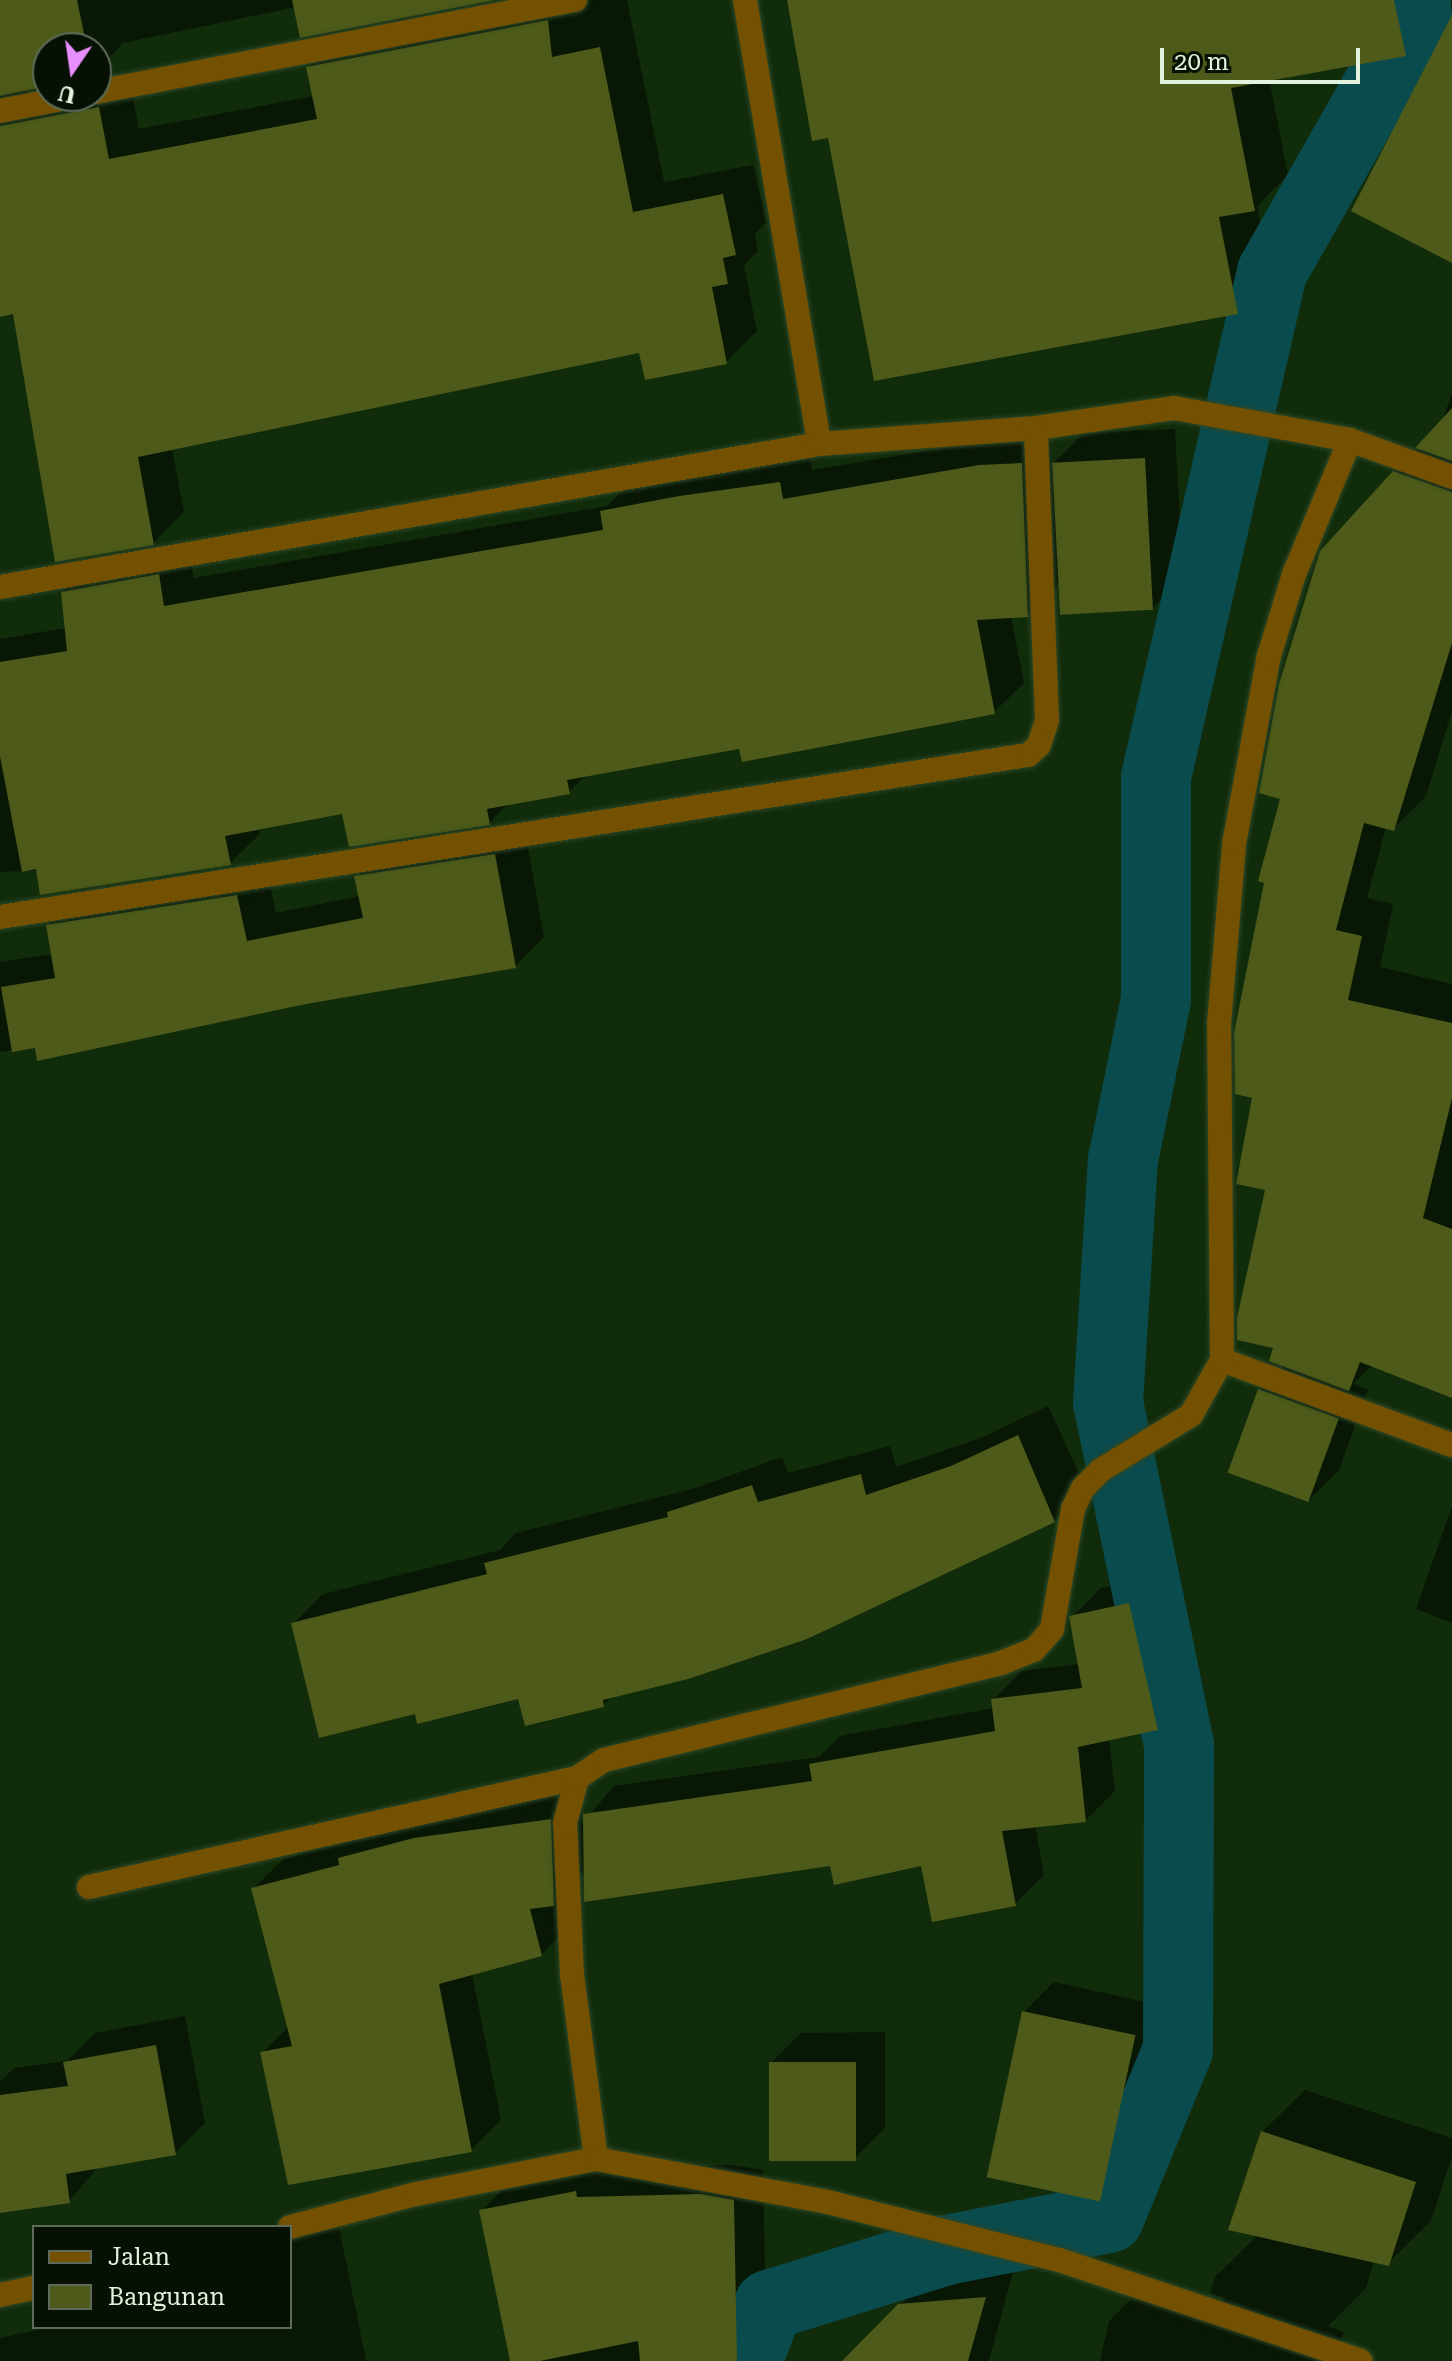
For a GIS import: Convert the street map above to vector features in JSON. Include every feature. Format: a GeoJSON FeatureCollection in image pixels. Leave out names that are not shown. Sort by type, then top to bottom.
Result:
{"type":"FeatureCollection","features":[{"type":"Feature","properties":{"kind":"street"},"geometry":{"type":"LineString","coordinates":[[112,89],[575,0]]}},
{"type":"Feature","properties":{"kind":"street"},"geometry":{"type":"LineString","coordinates":[[745,0],[819,444]]}},
{"type":"Feature","properties":{"kind":"street"},"geometry":{"type":"LineString","coordinates":[[0,111],[32,105]]}},
{"type":"Feature","properties":{"kind":"street"},"geometry":{"type":"LineString","coordinates":[[0,587],[819,444],[1036,428],[1174,408],[1350,440],[1452,477]]}},
{"type":"Feature","properties":{"kind":"street"},"geometry":{"type":"LineString","coordinates":[[0,917],[1028,755],[1039,745],[1047,720],[1036,428]]}},
{"type":"Feature","properties":{"kind":"street"},"geometry":{"type":"LineString","coordinates":[[89,1887],[577,1778],[604,1760],[1001,1663],[1034,1650],[1052,1629],[1073,1509],[1101,1470],[1191,1415],[1222,1360],[1219,1024],[1234,844],[1269,656],[1294,574],[1350,440]]}},
{"type":"Feature","properties":{"kind":"street"},"geometry":{"type":"LineString","coordinates":[[1222,1360],[1452,1445]]}},
{"type":"Feature","properties":{"kind":"street"},"geometry":{"type":"LineString","coordinates":[[577,1778],[565,1823],[572,1975],[596,2159]]}},
{"type":"Feature","properties":{"kind":"street"},"geometry":{"type":"LineString","coordinates":[[292,2226],[416,2194],[596,2159],[884,2216],[1059,2260],[1361,2361]]}},
{"type":"Feature","properties":{"kind":"street"},"geometry":{"type":"LineString","coordinates":[[0,2295],[32,2288]]}},
{"type":"Feature","properties":{"kind":"building"},"geometry":{"type":"Polygon","coordinates":[[[0,0],[77,0],[84,32],[32,32],[32,89],[0,96],[0,0]]]}},
{"type":"Feature","properties":{"kind":"building"},"geometry":{"type":"Polygon","coordinates":[[[292,0],[495,0],[300,38],[292,0]]]}},
{"type":"Feature","properties":{"kind":"building"},"geometry":{"type":"Polygon","coordinates":[[[787,0],[1394,0],[1406,56],[1231,88],[1255,211],[1219,217],[1238,314],[874,381],[828,138],[812,141],[787,0]]]}},
{"type":"Feature","properties":{"kind":"building"},"geometry":{"type":"Polygon","coordinates":[[[1452,15],[1452,263],[1351,211],[1452,15]]]}},
{"type":"Feature","properties":{"kind":"building"},"geometry":{"type":"Polygon","coordinates":[[[548,20],[552,57],[600,47],[633,212],[723,194],[736,255],[723,258],[728,284],[712,287],[727,364],[645,380],[639,353],[138,457],[154,545],[55,562],[13,314],[0,317],[0,126],[73,112],[100,112],[109,159],[317,119],[306,67],[548,20]]]}},
{"type":"Feature","properties":{"kind":"building"},"geometry":{"type":"Polygon","coordinates":[[[1452,408],[1452,461],[1415,448],[1452,408]]]}},
{"type":"Feature","properties":{"kind":"building"},"geometry":{"type":"Polygon","coordinates":[[[1145,458],[1153,610],[1060,615],[1052,463],[1145,458]]]}},
{"type":"Feature","properties":{"kind":"building"},"geometry":{"type":"Polygon","coordinates":[[[1022,463],[1028,617],[977,620],[995,714],[742,762],[739,749],[567,780],[570,794],[487,809],[490,825],[349,847],[342,814],[225,836],[231,865],[40,895],[36,869],[22,872],[0,756],[0,662],[67,651],[61,592],[159,574],[164,606],[603,530],[600,511],[679,496],[780,482],[783,499],[979,465],[1022,463]]]}},
{"type":"Feature","properties":{"kind":"building"},"geometry":{"type":"Polygon","coordinates":[[[1393,471],[1452,492],[1452,643],[1394,831],[1364,823],[1336,930],[1362,936],[1348,1000],[1452,1023],[1452,1098],[1423,1218],[1452,1229],[1452,1398],[1360,1362],[1349,1391],[1269,1361],[1273,1348],[1237,1340],[1237,1318],[1265,1190],[1236,1184],[1252,1098],[1235,1094],[1234,1033],[1264,883],[1258,881],[1280,799],[1259,793],[1279,684],[1320,551],[1393,471]]]}},
{"type":"Feature","properties":{"kind":"building"},"geometry":{"type":"Polygon","coordinates":[[[495,854],[516,968],[306,1004],[37,1061],[35,1048],[12,1052],[1,987],[55,978],[46,925],[237,895],[247,941],[363,918],[354,876],[495,854]]]}},
{"type":"Feature","properties":{"kind":"building"},"geometry":{"type":"Polygon","coordinates":[[[1258,1389],[1339,1418],[1308,1502],[1228,1473],[1258,1389]]]}},
{"type":"Feature","properties":{"kind":"building"},"geometry":{"type":"Polygon","coordinates":[[[1018,1435],[1055,1522],[807,1639],[688,1679],[603,1700],[604,1707],[525,1726],[518,1699],[417,1724],[415,1714],[319,1738],[291,1623],[487,1574],[484,1563],[668,1517],[667,1512],[752,1485],[758,1502],[861,1474],[866,1495],[951,1466],[1018,1435]]]}},
{"type":"Feature","properties":{"kind":"building"},"geometry":{"type":"Polygon","coordinates":[[[1129,1603],[1158,1730],[1078,1747],[1086,1822],[1002,1831],[1016,1906],[932,1922],[921,1866],[834,1885],[830,1866],[584,1902],[583,1814],[812,1781],[809,1764],[995,1731],[991,1699],[1082,1688],[1069,1616],[1129,1603]]]}},
{"type":"Feature","properties":{"kind":"building"},"geometry":{"type":"Polygon","coordinates":[[[551,1819],[554,1906],[530,1909],[542,1956],[439,1984],[472,2152],[288,2185],[260,2052],[292,2046],[251,1888],[339,1865],[338,1858],[414,1838],[551,1819]]]}},
{"type":"Feature","properties":{"kind":"building"},"geometry":{"type":"Polygon","coordinates":[[[1022,2011],[1135,2035],[1100,2201],[987,2177],[1022,2011]]]}},
{"type":"Feature","properties":{"kind":"building"},"geometry":{"type":"Polygon","coordinates":[[[156,2045],[176,2155],[66,2174],[70,2203],[0,2213],[0,2095],[68,2086],[63,2062],[156,2045]]]}},
{"type":"Feature","properties":{"kind":"building"},"geometry":{"type":"Polygon","coordinates":[[[769,2062],[856,2062],[856,2161],[769,2161],[769,2062]]]}},
{"type":"Feature","properties":{"kind":"building"},"geometry":{"type":"Polygon","coordinates":[[[1261,2131],[1416,2182],[1389,2266],[1228,2230],[1261,2131]]]}},
{"type":"Feature","properties":{"kind":"building"},"geometry":{"type":"Polygon","coordinates":[[[576,2191],[577,2197],[701,2194],[734,2200],[737,2361],[640,2361],[638,2341],[540,2361],[510,2361],[479,2210],[576,2191]]]}},
{"type":"Feature","properties":{"kind":"building"},"geometry":{"type":"Polygon","coordinates":[[[986,2297],[968,2361],[842,2361],[898,2304],[986,2297]]]}},
{"type":"Feature","properties":{"kind":"waterway"},"geometry":{"type":"LineString","coordinates":[[747,2361],[769,2305],[947,2250],[1109,2218],[1178,2050],[1179,1745],[1108,1403],[1123,1160],[1156,999],[1156,777],[1272,272],[1417,17],[1415,0]]}}]}
